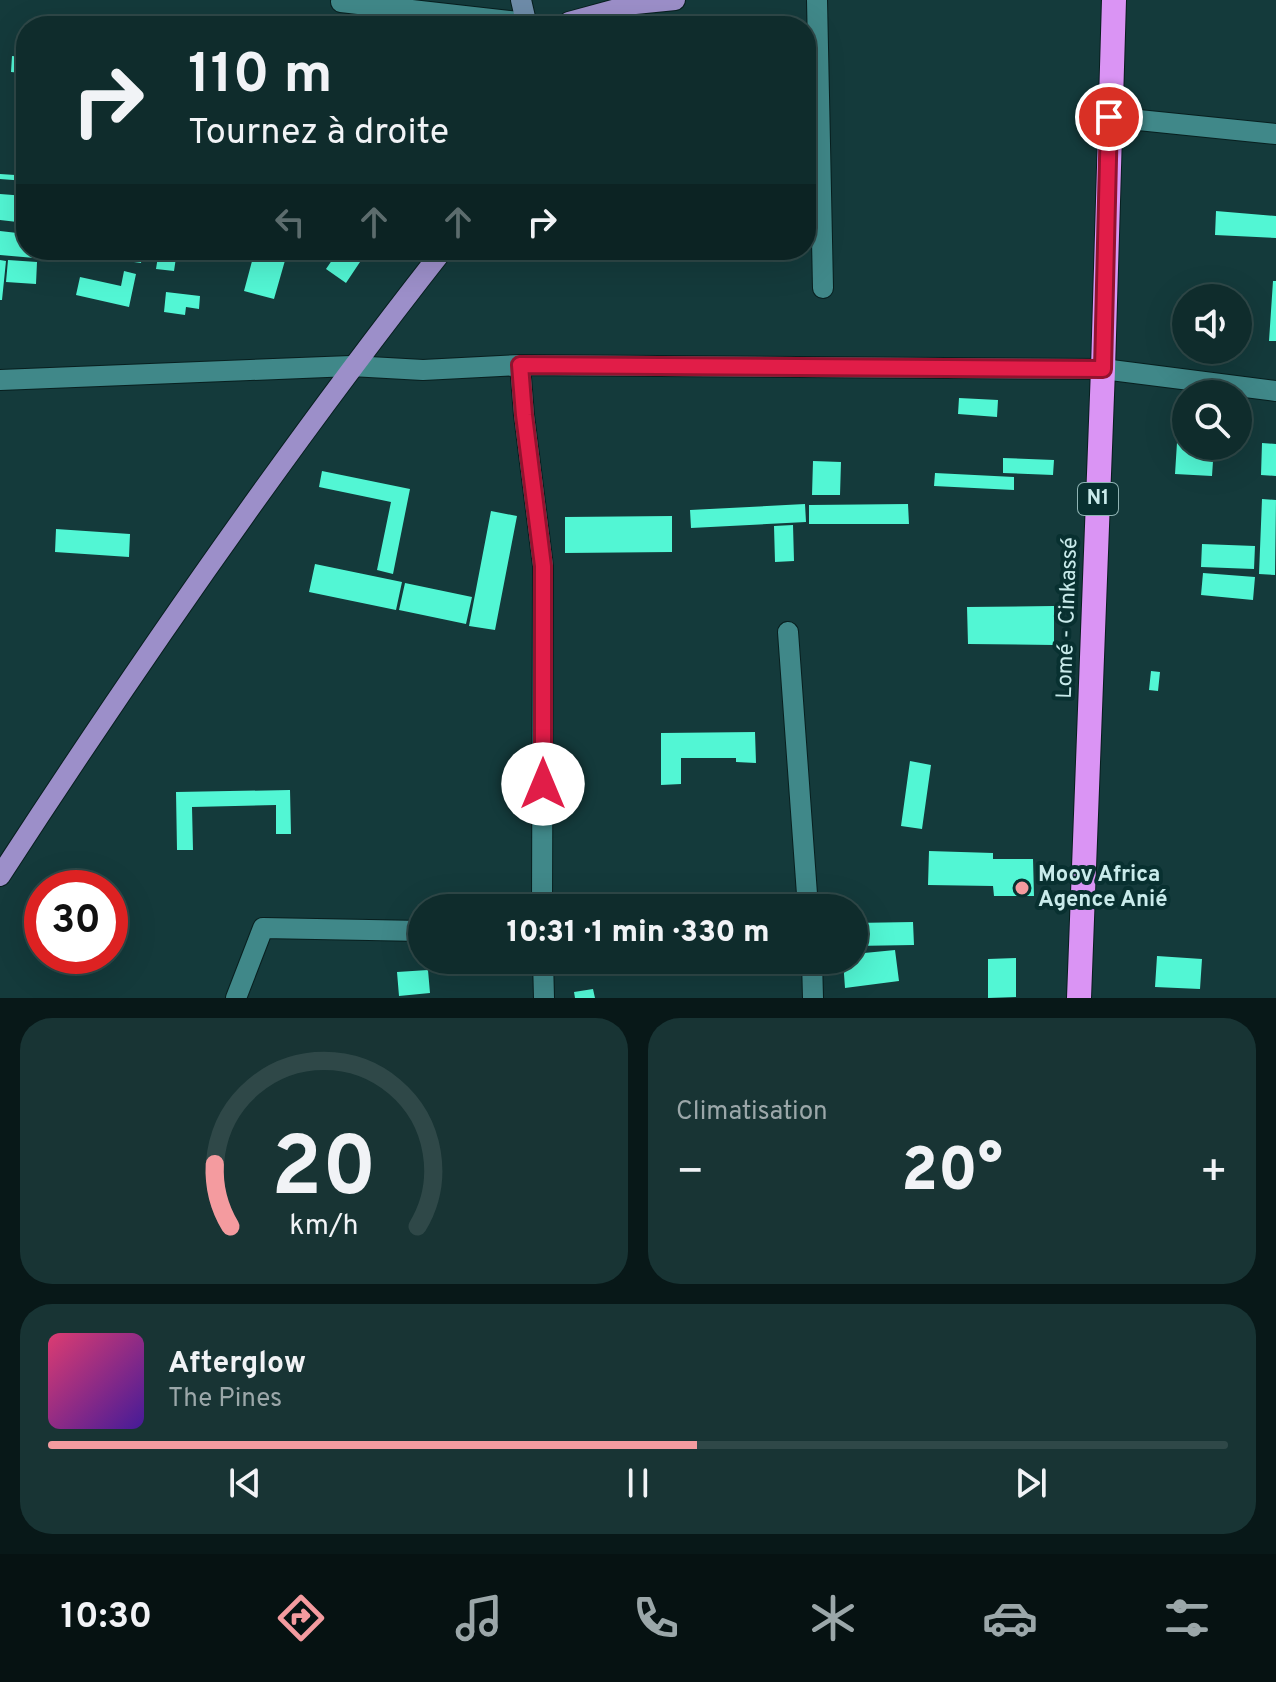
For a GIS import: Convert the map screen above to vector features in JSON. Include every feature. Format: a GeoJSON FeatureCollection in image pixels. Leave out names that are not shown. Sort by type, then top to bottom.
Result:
{"type":"FeatureCollection","features":[{"type":"Feature","properties":{"kind":"highway","name":"Lomé - Cinkassé"},"geometry":{"type":"LineString","coordinates":[[1079,998],[1114,0]]}},
{"type":"Feature","properties":{"kind":"main road"},"geometry":{"type":"LineString","coordinates":[[591,16],[635,4],[675,0]]}},
{"type":"Feature","properties":{"kind":"main road"},"geometry":{"type":"LineString","coordinates":[[0,876],[87,743],[351,366],[435,260]]}},
{"type":"Feature","properties":{"kind":"street"},"geometry":{"type":"LineString","coordinates":[[817,0],[823,288]]}},
{"type":"Feature","properties":{"kind":"street"},"geometry":{"type":"LineString","coordinates":[[341,2],[454,16]]}},
{"type":"Feature","properties":{"kind":"street"},"geometry":{"type":"LineString","coordinates":[[1109,117],[1276,134]]}},
{"type":"Feature","properties":{"kind":"street"},"geometry":{"type":"LineString","coordinates":[[520,365],[543,566],[542,894]]}},
{"type":"Feature","properties":{"kind":"street"},"geometry":{"type":"LineString","coordinates":[[0,380],[351,366],[423,370],[520,365],[1103,369],[1276,391]]}},
{"type":"Feature","properties":{"kind":"street"},"geometry":{"type":"LineString","coordinates":[[788,632],[807,894]]}},
{"type":"Feature","properties":{"kind":"street"},"geometry":{"type":"LineString","coordinates":[[236,998],[263,928],[408,931]]}},
{"type":"Feature","properties":{"kind":"street"},"geometry":{"type":"LineString","coordinates":[[543,974],[544,998]]}},
{"type":"Feature","properties":{"kind":"street"},"geometry":{"type":"LineString","coordinates":[[812,974],[813,998]]}},
{"type":"Feature","properties":{"kind":"building"},"geometry":{"type":"Polygon","coordinates":[[[12,56],[16,56],[16,72],[11,72],[12,56]]]}},
{"type":"Feature","properties":{"kind":"building"},"geometry":{"type":"Polygon","coordinates":[[[15,167],[16,180],[0,179],[0,174],[15,175],[15,167]]]}},
{"type":"Feature","properties":{"kind":"building"},"geometry":{"type":"Polygon","coordinates":[[[0,194],[16,195],[16,222],[0,220],[0,194]]]}},
{"type":"Feature","properties":{"kind":"building"},"geometry":{"type":"Polygon","coordinates":[[[1216,211],[1276,216],[1276,238],[1215,235],[1216,211]]]}},
{"type":"Feature","properties":{"kind":"building"},"geometry":{"type":"Polygon","coordinates":[[[0,231],[16,233],[16,256],[0,255],[0,231]]]}},
{"type":"Feature","properties":{"kind":"building"},"geometry":{"type":"Polygon","coordinates":[[[0,260],[6,261],[2,300],[0,300],[0,260]]]}},
{"type":"Feature","properties":{"kind":"building"},"geometry":{"type":"Polygon","coordinates":[[[8,260],[37,262],[36,284],[6,282],[8,260]]]}},
{"type":"Feature","properties":{"kind":"building"},"geometry":{"type":"Polygon","coordinates":[[[157,260],[176,260],[174,271],[156,269],[157,260]]]}},
{"type":"Feature","properties":{"kind":"building"},"geometry":{"type":"Polygon","coordinates":[[[252,260],[285,260],[274,299],[244,291],[252,260]]]}},
{"type":"Feature","properties":{"kind":"building"},"geometry":{"type":"Polygon","coordinates":[[[332,260],[361,260],[346,283],[326,269],[332,260]]]}},
{"type":"Feature","properties":{"kind":"building"},"geometry":{"type":"Polygon","coordinates":[[[124,271],[136,274],[129,307],[76,295],[80,277],[121,286],[124,271]]]}},
{"type":"Feature","properties":{"kind":"building"},"geometry":{"type":"Polygon","coordinates":[[[1273,281],[1276,281],[1276,341],[1269,341],[1273,281]]]}},
{"type":"Feature","properties":{"kind":"building"},"geometry":{"type":"Polygon","coordinates":[[[166,292],[200,296],[199,309],[186,307],[185,315],[164,312],[166,292]]]}},
{"type":"Feature","properties":{"kind":"building"},"geometry":{"type":"Polygon","coordinates":[[[959,398],[998,400],[997,417],[958,414],[959,398]]]}},
{"type":"Feature","properties":{"kind":"building"},"geometry":{"type":"Polygon","coordinates":[[[1262,443],[1276,444],[1276,476],[1261,475],[1262,443]]]}},
{"type":"Feature","properties":{"kind":"building"},"geometry":{"type":"Polygon","coordinates":[[[1003,458],[1054,460],[1053,475],[1003,473],[1003,458]]]}},
{"type":"Feature","properties":{"kind":"building"},"geometry":{"type":"Polygon","coordinates":[[[1176,460],[1213,460],[1212,476],[1175,474],[1176,460]]]}},
{"type":"Feature","properties":{"kind":"building"},"geometry":{"type":"Polygon","coordinates":[[[813,461],[841,462],[840,495],[812,495],[813,461]]]}},
{"type":"Feature","properties":{"kind":"building"},"geometry":{"type":"Polygon","coordinates":[[[322,471],[410,489],[393,574],[377,570],[391,502],[319,487],[322,471]]]}},
{"type":"Feature","properties":{"kind":"building"},"geometry":{"type":"Polygon","coordinates":[[[935,473],[1014,477],[1014,490],[934,486],[935,473]]]}},
{"type":"Feature","properties":{"kind":"building"},"geometry":{"type":"Polygon","coordinates":[[[1262,499],[1276,500],[1275,575],[1259,574],[1262,499]]]}},
{"type":"Feature","properties":{"kind":"building"},"geometry":{"type":"Polygon","coordinates":[[[805,504],[806,522],[691,528],[690,510],[805,504]]]}},
{"type":"Feature","properties":{"kind":"building"},"geometry":{"type":"Polygon","coordinates":[[[908,504],[909,524],[809,524],[809,505],[908,504]]]}},
{"type":"Feature","properties":{"kind":"building"},"geometry":{"type":"Polygon","coordinates":[[[491,511],[517,516],[495,630],[469,626],[491,511]]]}},
{"type":"Feature","properties":{"kind":"building"},"geometry":{"type":"Polygon","coordinates":[[[672,516],[672,552],[565,553],[565,517],[672,516]]]}},
{"type":"Feature","properties":{"kind":"building"},"geometry":{"type":"Polygon","coordinates":[[[793,525],[794,561],[775,562],[774,526],[793,525]]]}},
{"type":"Feature","properties":{"kind":"building"},"geometry":{"type":"Polygon","coordinates":[[[56,529],[130,534],[129,557],[55,552],[56,529]]]}},
{"type":"Feature","properties":{"kind":"building"},"geometry":{"type":"Polygon","coordinates":[[[1202,544],[1255,546],[1254,569],[1201,567],[1202,544]]]}},
{"type":"Feature","properties":{"kind":"building"},"geometry":{"type":"Polygon","coordinates":[[[315,564],[402,582],[396,610],[309,592],[315,564]]]}},
{"type":"Feature","properties":{"kind":"building"},"geometry":{"type":"Polygon","coordinates":[[[1203,573],[1255,577],[1253,600],[1201,595],[1203,573]]]}},
{"type":"Feature","properties":{"kind":"building"},"geometry":{"type":"Polygon","coordinates":[[[405,583],[472,597],[466,624],[399,610],[405,583]]]}},
{"type":"Feature","properties":{"kind":"building"},"geometry":{"type":"Polygon","coordinates":[[[1054,606],[1054,645],[968,644],[967,607],[1054,606]]]}},
{"type":"Feature","properties":{"kind":"building"},"geometry":{"type":"Polygon","coordinates":[[[1151,671],[1160,672],[1158,691],[1149,690],[1151,671]]]}},
{"type":"Feature","properties":{"kind":"building"},"geometry":{"type":"Polygon","coordinates":[[[755,732],[756,763],[736,762],[736,758],[681,758],[681,784],[661,785],[661,733],[755,732]]]}},
{"type":"Feature","properties":{"kind":"building"},"geometry":{"type":"Polygon","coordinates":[[[910,761],[931,765],[922,829],[901,826],[910,761]]]}},
{"type":"Feature","properties":{"kind":"building"},"geometry":{"type":"Polygon","coordinates":[[[290,790],[291,834],[276,834],[276,805],[192,807],[193,850],[177,850],[176,792],[290,790]]]}},
{"type":"Feature","properties":{"kind":"building"},"geometry":{"type":"Polygon","coordinates":[[[929,851],[993,853],[993,859],[1033,859],[1034,896],[994,896],[993,886],[928,885],[929,851]]]}},
{"type":"Feature","properties":{"kind":"building"},"geometry":{"type":"Polygon","coordinates":[[[913,922],[914,945],[868,946],[868,923],[913,922]]]}},
{"type":"Feature","properties":{"kind":"building"},"geometry":{"type":"Polygon","coordinates":[[[895,950],[899,981],[845,988],[844,974],[868,974],[868,953],[895,950]]]}},
{"type":"Feature","properties":{"kind":"building"},"geometry":{"type":"Polygon","coordinates":[[[1157,956],[1202,959],[1200,989],[1155,987],[1157,956]]]}},
{"type":"Feature","properties":{"kind":"building"},"geometry":{"type":"Polygon","coordinates":[[[1016,958],[1016,997],[988,998],[988,959],[1016,958]]]}},
{"type":"Feature","properties":{"kind":"building"},"geometry":{"type":"Polygon","coordinates":[[[397,972],[428,974],[430,993],[399,996],[397,972]]]}},
{"type":"Feature","properties":{"kind":"building"},"geometry":{"type":"Polygon","coordinates":[[[593,989],[595,998],[575,998],[574,992],[593,989]]]}},
{"type":"Feature","properties":{"kind":"place","name":"Moov Africa Agence Anié"},"geometry":{"type":"Point","coordinates":[1022,888]}},
{"type":"Feature","properties":{"kind":"route"},"geometry":{"type":"LineString","coordinates":[[543,784],[543,566],[520,365],[1103,369],[1109,117]]}}]}
